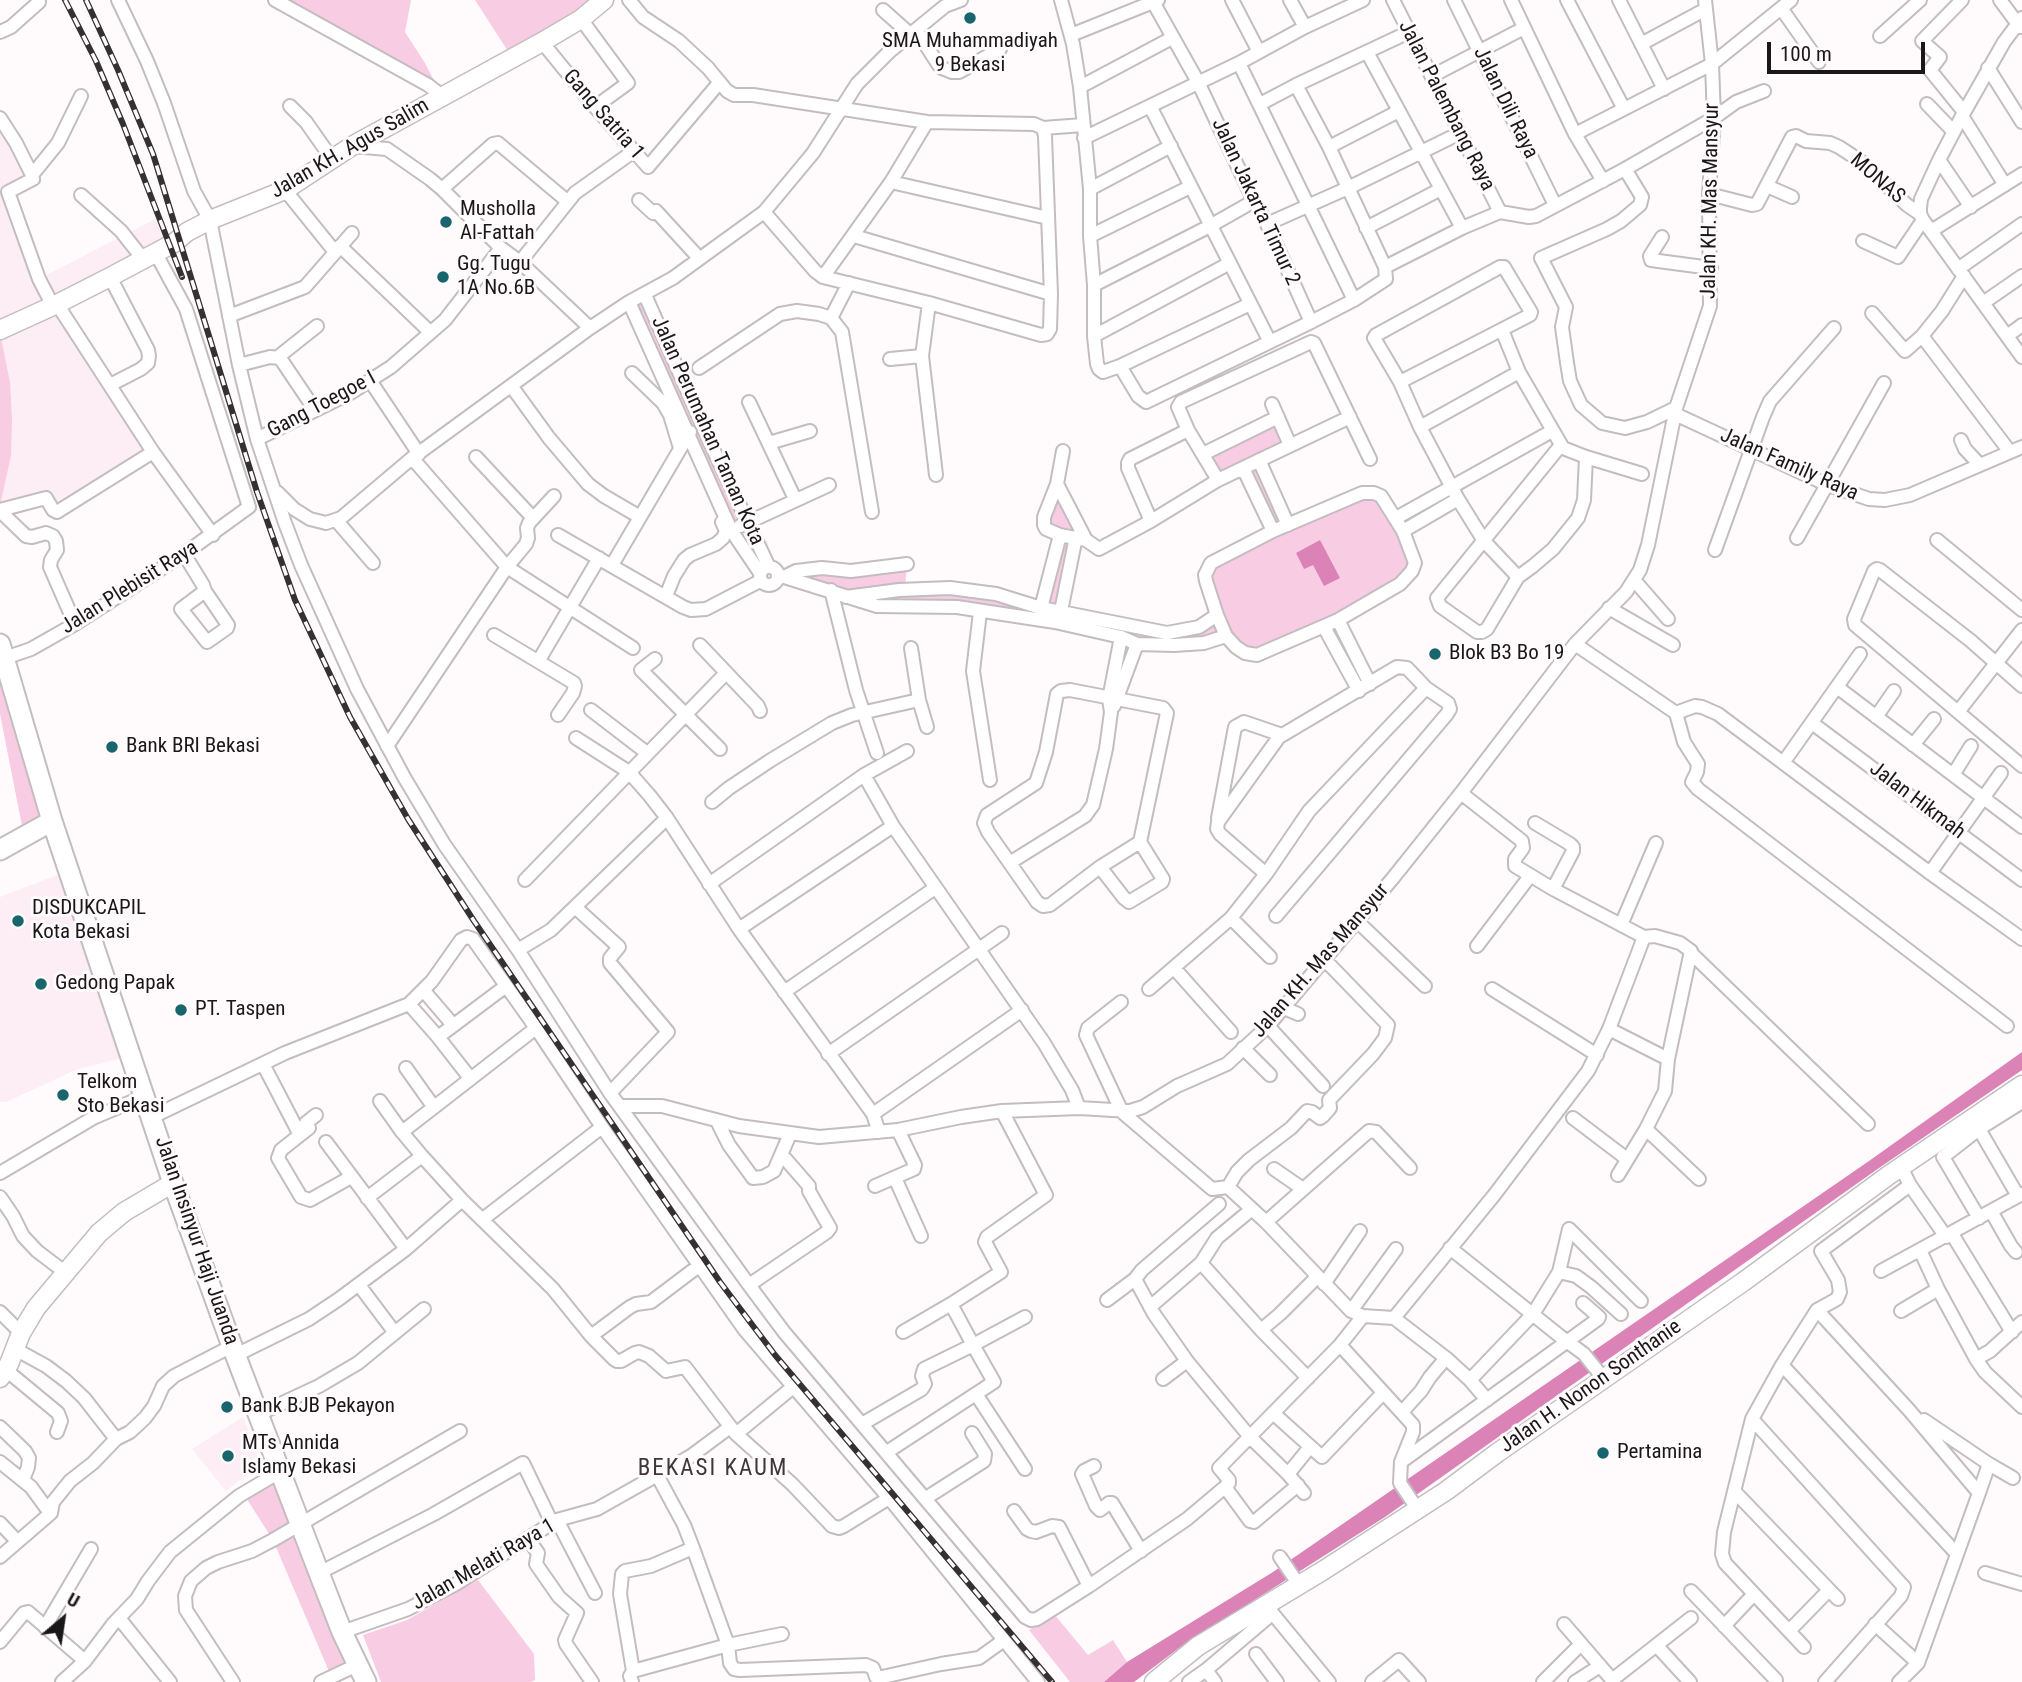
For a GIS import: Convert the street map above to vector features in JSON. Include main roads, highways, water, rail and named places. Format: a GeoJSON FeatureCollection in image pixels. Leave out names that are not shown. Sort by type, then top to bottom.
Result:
{"type":"FeatureCollection","features":[{"type":"Feature","properties":{"kind":"main road","name":"Jalan Insinyur Haji Juanda"},"geometry":{"type":"LineString","coordinates":[[2,651],[52,821],[173,1183],[319,1573],[342,1632],[362,1673]]}},
{"type":"Feature","properties":{"kind":"main road"},"geometry":{"type":"LineString","coordinates":[[0,850],[52,821]]}},
{"type":"Feature","properties":{"kind":"railway"},"geometry":{"type":"LineString","coordinates":[[65,0],[96,61],[123,124],[182,277]]}},
{"type":"Feature","properties":{"kind":"railway"},"geometry":{"type":"LineString","coordinates":[[86,0],[153,154],[257,492],[295,600],[350,717],[408,819],[474,921],[720,1282],[775,1355],[1052,1682]]}},
{"type":"Feature","properties":{"kind":"place","name":"SMA Muhammadiyah 9 Bekasi"},"geometry":{"type":"Point","coordinates":[970,18]}},
{"type":"Feature","properties":{"kind":"place","name":"Musholla Al-Fattah"},"geometry":{"type":"Point","coordinates":[446,222]}},
{"type":"Feature","properties":{"kind":"place","name":"Gg. Tugu 1A No.6B"},"geometry":{"type":"Point","coordinates":[443,277]}},
{"type":"Feature","properties":{"kind":"place","name":"Blok B3 Bo 19"},"geometry":{"type":"Point","coordinates":[1435,654]}},
{"type":"Feature","properties":{"kind":"place","name":"Bank BRI Bekasi"},"geometry":{"type":"Point","coordinates":[112,747]}},
{"type":"Feature","properties":{"kind":"place","name":"DISDUKCAPIL Kota Bekasi"},"geometry":{"type":"Point","coordinates":[18,921]}},
{"type":"Feature","properties":{"kind":"place","name":"Gedong Papak"},"geometry":{"type":"Point","coordinates":[41,984]}},
{"type":"Feature","properties":{"kind":"place","name":"PT. Taspen"},"geometry":{"type":"Point","coordinates":[181,1010]}},
{"type":"Feature","properties":{"kind":"place","name":"Telkom Sto Bekasi"},"geometry":{"type":"Point","coordinates":[63,1095]}},
{"type":"Feature","properties":{"kind":"place","name":"Bank BJB Pekayon"},"geometry":{"type":"Point","coordinates":[227,1407]}},
{"type":"Feature","properties":{"kind":"place","name":"Pertamina"},"geometry":{"type":"Point","coordinates":[1603,1453]}},
{"type":"Feature","properties":{"kind":"place","name":"MTs Annida Islamy Bekasi"},"geometry":{"type":"Point","coordinates":[228,1456]}},
{"type":"Feature","properties":{"kind":"district","name":"BEKASI KAUM"},"geometry":{"type":"Point","coordinates":[713,1469]}}]}
